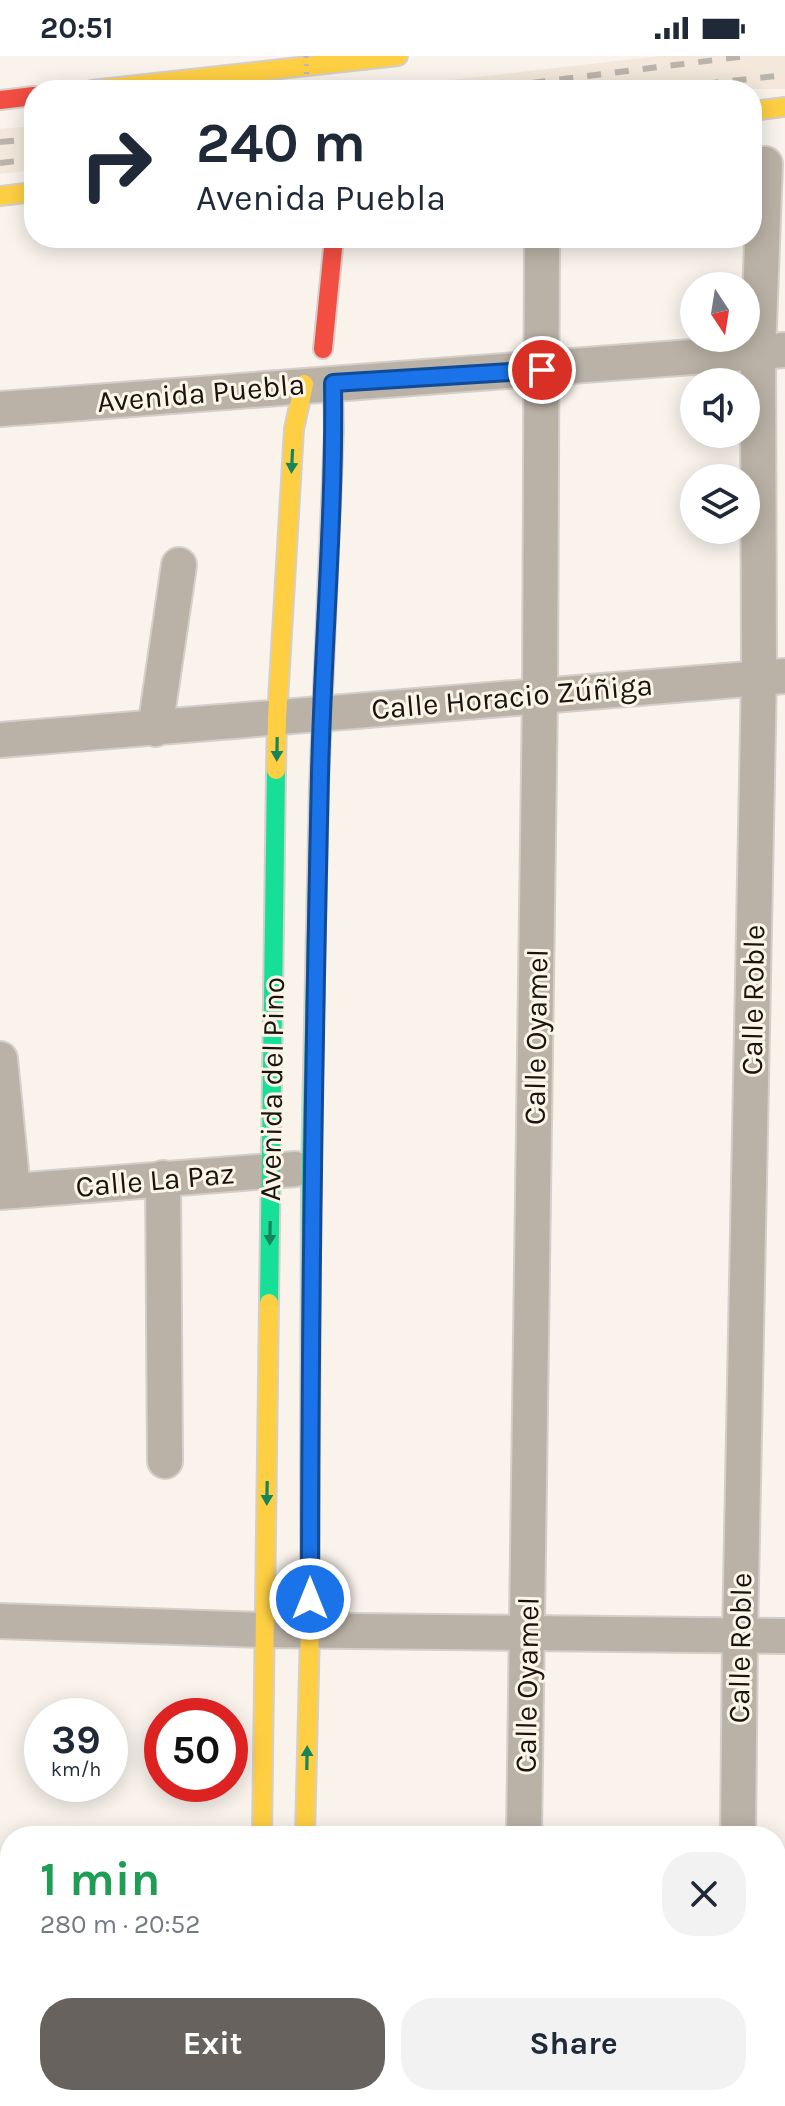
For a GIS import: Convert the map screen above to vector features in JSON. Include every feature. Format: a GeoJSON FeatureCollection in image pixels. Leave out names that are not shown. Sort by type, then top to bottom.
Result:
{"type":"FeatureCollection","features":[{"type":"Feature","properties":{"kind":"main road"},"geometry":{"type":"LineString","coordinates":[[182,80],[398,56]]}},
{"type":"Feature","properties":{"kind":"main road"},"geometry":{"type":"LineString","coordinates":[[0,100],[24,97]]}},
{"type":"Feature","properties":{"kind":"main road"},"geometry":{"type":"LineString","coordinates":[[762,110],[785,107]]}},
{"type":"Feature","properties":{"kind":"main road"},"geometry":{"type":"LineString","coordinates":[[0,196],[24,193]]}},
{"type":"Feature","properties":{"kind":"main road","name":"Avenida del Pino"},"geometry":{"type":"LineString","coordinates":[[323,349],[333,248]]}},
{"type":"Feature","properties":{"kind":"main road","name":"Avenida del Pino"},"geometry":{"type":"LineString","coordinates":[[305,1826],[310,1630],[311,1168],[321,713],[334,431],[318,384]]}},
{"type":"Feature","properties":{"kind":"main road","name":"Avenida del Pino"},"geometry":{"type":"LineString","coordinates":[[262,1826],[277,718],[294,429],[318,384]]}},
{"type":"Feature","properties":{"kind":"street","name":"Calle Roble"},"geometry":{"type":"LineString","coordinates":[[738,1826],[740,1636],[772,676],[772,351],[767,164]]}},
{"type":"Feature","properties":{"kind":"street","name":"Calle Oyamel"},"geometry":{"type":"LineString","coordinates":[[524,1826],[540,696],[542,248]]}},
{"type":"Feature","properties":{"kind":"street","name":"Avenida del Pino"},"geometry":{"type":"LineString","coordinates":[[318,384],[323,349]]}},
{"type":"Feature","properties":{"kind":"street","name":"Avenida Puebla"},"geometry":{"type":"LineString","coordinates":[[0,409],[772,351]]}},
{"type":"Feature","properties":{"kind":"street"},"geometry":{"type":"LineString","coordinates":[[155,729],[179,565]]}},
{"type":"Feature","properties":{"kind":"street","name":"Calle Horacio Zúñiga"},"geometry":{"type":"LineString","coordinates":[[0,740],[772,676]]}},
{"type":"Feature","properties":{"kind":"street"},"geometry":{"type":"LineString","coordinates":[[0,1059],[6,1192]]}},
{"type":"Feature","properties":{"kind":"street","name":"Calle La Paz"},"geometry":{"type":"LineString","coordinates":[[6,1192],[311,1168]]}},
{"type":"Feature","properties":{"kind":"street"},"geometry":{"type":"LineString","coordinates":[[163,1178],[165,1461]]}},
{"type":"Feature","properties":{"kind":"street"},"geometry":{"type":"LineString","coordinates":[[0,1621],[265,1630],[785,1636]]}},
{"type":"Feature","properties":{"kind":"path"},"geometry":{"type":"LineString","coordinates":[[306,56],[307,80]]}},
{"type":"Feature","properties":{"kind":"shaded area"},"geometry":{"type":"Polygon","coordinates":[[[660,56],[785,56],[785,89],[762,89],[762,80],[450,80],[660,56]]]}},
{"type":"Feature","properties":{"kind":"shaded area"},"geometry":{"type":"Polygon","coordinates":[[[24,127],[24,171],[0,174],[0,129],[24,127]]]}},
{"type":"Feature","properties":{"kind":"railway"},"geometry":{"type":"LineString","coordinates":[[556,80],[747,56]]}},
{"type":"Feature","properties":{"kind":"railway"},"geometry":{"type":"LineString","coordinates":[[740,80],[785,75]]}},
{"type":"Feature","properties":{"kind":"railway"},"geometry":{"type":"LineString","coordinates":[[0,142],[24,140]]}},
{"type":"Feature","properties":{"kind":"railway"},"geometry":{"type":"LineString","coordinates":[[0,163],[24,160]]}},
{"type":"Feature","properties":{"kind":"traffic: fast"},"geometry":{"type":"LineString","coordinates":[[269,1303],[276,770]]}},
{"type":"Feature","properties":{"kind":"traffic: fast"},"geometry":{"type":"LineString","coordinates":[[310,1464],[311,1168],[319,786]]}},
{"type":"Feature","properties":{"kind":"traffic: slow"},"geometry":{"type":"LineString","coordinates":[[182,80],[398,56]]}},
{"type":"Feature","properties":{"kind":"traffic: slow"},"geometry":{"type":"LineString","coordinates":[[762,110],[785,107]]}},
{"type":"Feature","properties":{"kind":"traffic: slow"},"geometry":{"type":"LineString","coordinates":[[0,196],[24,193]]}},
{"type":"Feature","properties":{"kind":"traffic: slow"},"geometry":{"type":"LineString","coordinates":[[276,770],[294,429],[304,384]]}},
{"type":"Feature","properties":{"kind":"traffic: slow"},"geometry":{"type":"LineString","coordinates":[[262,1826],[269,1303]]}},
{"type":"Feature","properties":{"kind":"traffic: slow"},"geometry":{"type":"LineString","coordinates":[[305,1826],[310,1464]]}},
{"type":"Feature","properties":{"kind":"traffic: jam"},"geometry":{"type":"LineString","coordinates":[[0,100],[24,97]]}},
{"type":"Feature","properties":{"kind":"traffic: jam"},"geometry":{"type":"LineString","coordinates":[[323,349],[333,248]]}},
{"type":"Feature","properties":{"kind":"traffic: jam"},"geometry":{"type":"LineString","coordinates":[[319,786],[334,431],[333,383]]}},
{"type":"Feature","properties":{"kind":"route"},"geometry":{"type":"LineString","coordinates":[[310,1599],[311,1168],[321,713],[334,431],[333,383],[542,370]]}}]}
